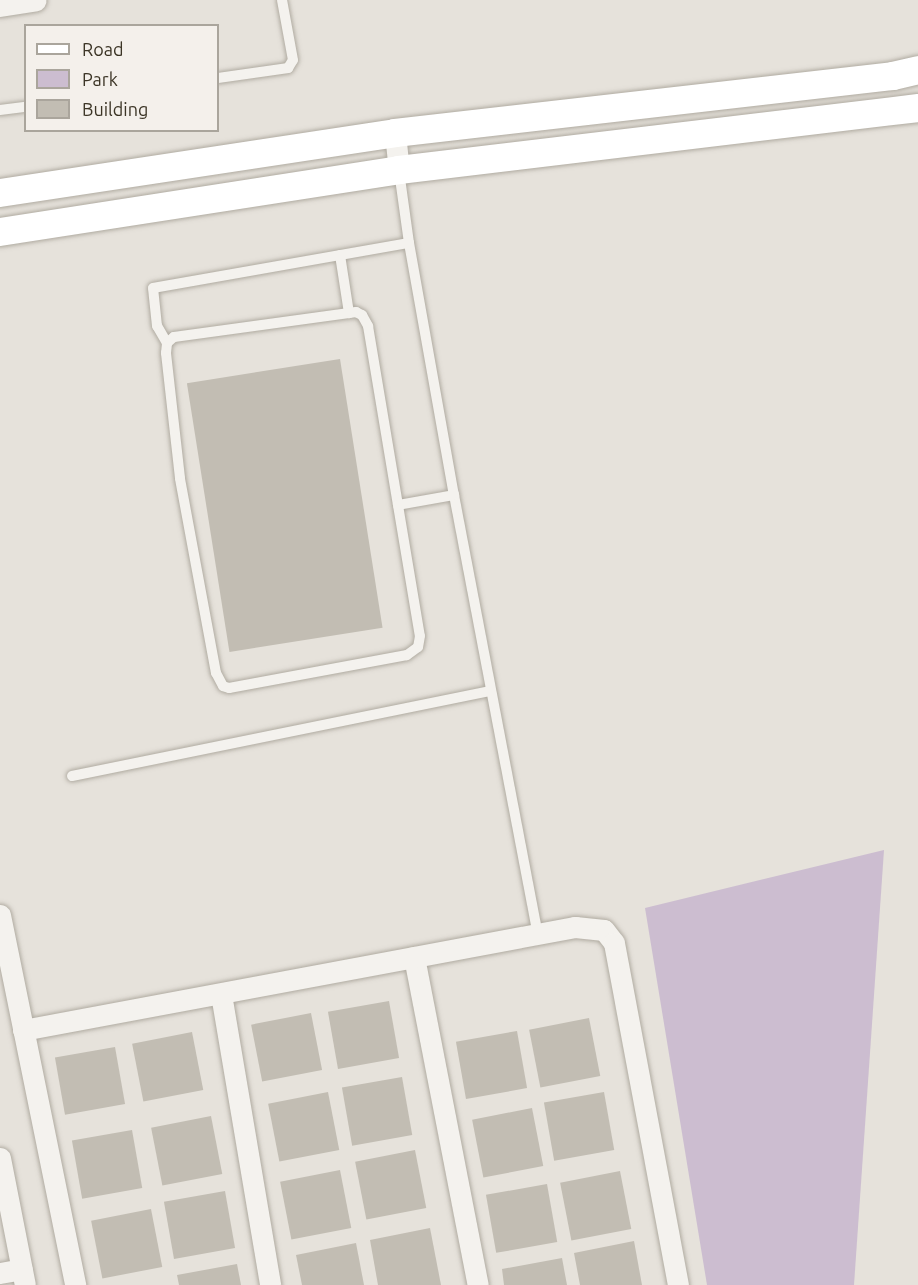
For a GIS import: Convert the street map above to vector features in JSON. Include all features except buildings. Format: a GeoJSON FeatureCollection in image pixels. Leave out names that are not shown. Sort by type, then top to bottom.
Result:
{"type":"FeatureCollection","features":[{"type":"Feature","properties":{"kind":"street"},"geometry":{"type":"LineString","coordinates":[[3,4],[36,0]]}},
{"type":"Feature","properties":{"kind":"street"},"geometry":{"type":"LineString","coordinates":[[0,193],[395,133],[893,76],[918,70]]}},
{"type":"Feature","properties":{"kind":"street"},"geometry":{"type":"LineString","coordinates":[[0,232],[399,170],[918,108]]}},
{"type":"Feature","properties":{"kind":"street"},"geometry":{"type":"LineString","coordinates":[[395,133],[399,170]]}},
{"type":"Feature","properties":{"kind":"street"},"geometry":{"type":"LineString","coordinates":[[0,915],[75,1285]]}},
{"type":"Feature","properties":{"kind":"street"},"geometry":{"type":"LineString","coordinates":[[22,1030],[575,927],[593,927],[604,930],[614,943],[678,1285]]}},
{"type":"Feature","properties":{"kind":"street"},"geometry":{"type":"LineString","coordinates":[[414,957],[477,1285]]}},
{"type":"Feature","properties":{"kind":"street"},"geometry":{"type":"LineString","coordinates":[[221,994],[270,1285]]}},
{"type":"Feature","properties":{"kind":"street"},"geometry":{"type":"LineString","coordinates":[[0,1158],[24,1277],[0,1273]]}},
{"type":"Feature","properties":{"kind":"lane"},"geometry":{"type":"LineString","coordinates":[[219,78],[288,68],[293,60],[282,0]]}},
{"type":"Feature","properties":{"kind":"lane"},"geometry":{"type":"LineString","coordinates":[[0,110],[24,107]]}},
{"type":"Feature","properties":{"kind":"lane"},"geometry":{"type":"LineString","coordinates":[[399,170],[409,243],[489,691],[538,935]]}},
{"type":"Feature","properties":{"kind":"lane"},"geometry":{"type":"LineString","coordinates":[[167,343],[174,337],[349,313],[362,315],[368,326],[420,636],[418,647],[414,652],[236,689],[224,686],[216,673],[180,478],[166,353],[167,343],[157,326],[153,288],[409,243]]}},
{"type":"Feature","properties":{"kind":"lane"},"geometry":{"type":"LineString","coordinates":[[340,255],[349,313]]}},
{"type":"Feature","properties":{"kind":"lane"},"geometry":{"type":"LineString","coordinates":[[398,505],[454,495]]}},
{"type":"Feature","properties":{"kind":"lane"},"geometry":{"type":"LineString","coordinates":[[72,776],[489,691]]}},
{"type":"Feature","properties":{"kind":"green space"},"geometry":{"type":"Polygon","coordinates":[[[884,850],[854,1285],[707,1285],[645,908],[884,850]]]}}]}
